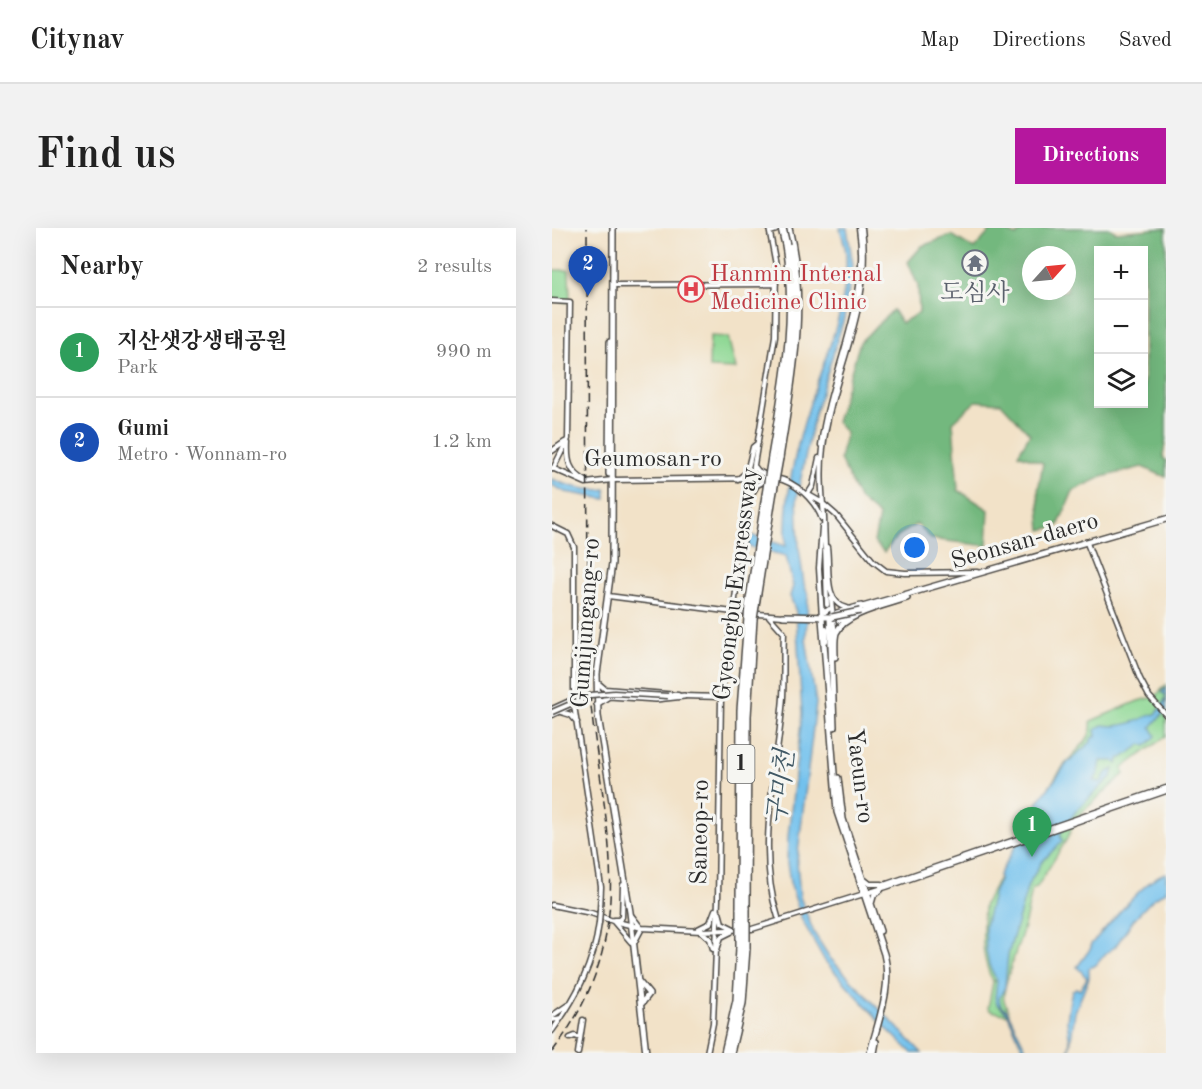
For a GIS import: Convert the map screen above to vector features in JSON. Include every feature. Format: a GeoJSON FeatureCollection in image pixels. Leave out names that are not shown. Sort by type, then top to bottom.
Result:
{"type":"FeatureCollection","features":[{"type":"Feature","properties":{"kind":"highway","name":"Gyeongbu Expressway"},"geometry":{"type":"LineString","coordinates":[[730,1053],[742,1003],[750,618],[789,370],[792,296],[789,245],[785,228]]}},
{"type":"Feature","properties":{"kind":"highway","name":"Gyeongbu Expressway"},"geometry":{"type":"LineString","coordinates":[[724,1053],[737,1000],[743,948]]}},
{"type":"Feature","properties":{"kind":"main road","name":"Gumijungang-ro"},"geometry":{"type":"LineString","coordinates":[[612,228],[614,285],[610,480],[612,563],[597,681],[602,694],[597,704],[630,912],[630,926]]}},
{"type":"Feature","properties":{"kind":"main road","name":"Gumijungang-ro"},"geometry":{"type":"LineString","coordinates":[[612,228],[609,570],[597,648],[602,694],[597,726],[630,926],[645,1053]]}},
{"type":"Feature","properties":{"kind":"main road","name":"Seonsan-daero"},"geometry":{"type":"LineString","coordinates":[[861,610],[967,576],[1088,544],[1166,520]]}},
{"type":"Feature","properties":{"kind":"main road","name":"Seonsan-daero"},"geometry":{"type":"LineString","coordinates":[[861,610],[967,576],[1088,544]]}},
{"type":"Feature","properties":{"kind":"main road"},"geometry":{"type":"LineString","coordinates":[[861,610],[841,620],[838,619],[837,613],[900,596]]}},
{"type":"Feature","properties":{"kind":"main road"},"geometry":{"type":"LineString","coordinates":[[834,721],[837,631],[861,610]]}},
{"type":"Feature","properties":{"kind":"main road"},"geometry":{"type":"LineString","coordinates":[[783,615],[831,618],[861,610]]}},
{"type":"Feature","properties":{"kind":"main road"},"geometry":{"type":"LineString","coordinates":[[819,618],[827,628]]}},
{"type":"Feature","properties":{"kind":"main road"},"geometry":{"type":"LineString","coordinates":[[831,618],[827,628],[834,701]]}},
{"type":"Feature","properties":{"kind":"main road","name":"Yaeun-ro"},"geometry":{"type":"LineString","coordinates":[[827,628],[837,812],[886,962],[886,991]]}},
{"type":"Feature","properties":{"kind":"main road"},"geometry":{"type":"LineString","coordinates":[[597,704],[602,694],[656,699],[684,696]]}},
{"type":"Feature","properties":{"kind":"main road","name":"Yaeun-ro"},"geometry":{"type":"LineString","coordinates":[[834,721],[841,811],[865,892],[872,906],[889,959],[891,977],[886,991]]}},
{"type":"Feature","properties":{"kind":"main road","name":"Gumijungang-ro"},"geometry":{"type":"LineString","coordinates":[[632,943],[638,981],[649,994],[641,1005],[645,1053]]}},
{"type":"Feature","properties":{"kind":"main road"},"geometry":{"type":"LineString","coordinates":[[872,1053],[886,991]]}},
{"type":"Feature","properties":{"kind":"street"},"geometry":{"type":"LineString","coordinates":[[769,230],[785,228]]}},
{"type":"Feature","properties":{"kind":"street"},"geometry":{"type":"LineString","coordinates":[[823,521],[817,508],[806,494],[813,486],[827,411],[857,300],[862,249],[861,228]]}},
{"type":"Feature","properties":{"kind":"street"},"geometry":{"type":"LineString","coordinates":[[822,503],[821,463],[827,427],[858,312],[865,257],[861,228]]}},
{"type":"Feature","properties":{"kind":"street","name":"Saneop-ro"},"geometry":{"type":"LineString","coordinates":[[707,1053],[713,1023],[718,900],[721,697],[748,504],[775,336],[776,284],[774,253],[769,230]]}},
{"type":"Feature","properties":{"kind":"street"},"geometry":{"type":"LineString","coordinates":[[614,285],[776,284]]}},
{"type":"Feature","properties":{"kind":"street"},"geometry":{"type":"LineString","coordinates":[[552,301],[570,302],[567,458],[576,475],[591,483]]}},
{"type":"Feature","properties":{"kind":"street"},"geometry":{"type":"LineString","coordinates":[[552,451],[568,439]]}},
{"type":"Feature","properties":{"kind":"street"},"geometry":{"type":"LineString","coordinates":[[552,469],[568,439]]}},
{"type":"Feature","properties":{"kind":"street"},"geometry":{"type":"LineString","coordinates":[[738,479],[747,472],[753,447],[758,442]]}},
{"type":"Feature","properties":{"kind":"street"},"geometry":{"type":"LineString","coordinates":[[819,458],[825,549],[825,605],[819,618]]}},
{"type":"Feature","properties":{"kind":"street"},"geometry":{"type":"LineString","coordinates":[[754,465],[758,471],[771,477]]}},
{"type":"Feature","properties":{"kind":"street","name":"Geumosan-ro"},"geometry":{"type":"LineString","coordinates":[[552,469],[579,481],[591,483],[610,480],[771,477],[784,480],[822,503]]}},
{"type":"Feature","properties":{"kind":"street"},"geometry":{"type":"LineString","coordinates":[[748,504],[755,487],[771,477]]}},
{"type":"Feature","properties":{"kind":"street"},"geometry":{"type":"LineString","coordinates":[[822,491],[832,511]]}},
{"type":"Feature","properties":{"kind":"street"},"geometry":{"type":"LineString","coordinates":[[822,503],[844,523],[873,561],[882,569],[892,573],[967,576]]}},
{"type":"Feature","properties":{"kind":"street"},"geometry":{"type":"LineString","coordinates":[[831,618],[825,605],[823,521],[826,513],[832,511]]}},
{"type":"Feature","properties":{"kind":"street"},"geometry":{"type":"LineString","coordinates":[[552,526],[568,534],[574,547],[574,705],[601,887],[596,940],[587,971],[572,1003],[554,1029]]}},
{"type":"Feature","properties":{"kind":"street"},"geometry":{"type":"LineString","coordinates":[[824,534],[835,640]]}},
{"type":"Feature","properties":{"kind":"street"},"geometry":{"type":"LineString","coordinates":[[1088,544],[1140,679],[1153,701],[1166,715]]}},
{"type":"Feature","properties":{"kind":"street"},"geometry":{"type":"LineString","coordinates":[[831,593],[837,604],[851,609]]}},
{"type":"Feature","properties":{"kind":"street"},"geometry":{"type":"LineString","coordinates":[[608,596],[733,612],[783,615]]}},
{"type":"Feature","properties":{"kind":"street"},"geometry":{"type":"LineString","coordinates":[[768,615],[784,633],[783,697],[768,843],[770,875],[778,917]]}},
{"type":"Feature","properties":{"kind":"street","name":"Yaeun-ro"},"geometry":{"type":"LineString","coordinates":[[827,628],[834,721]]}},
{"type":"Feature","properties":{"kind":"street"},"geometry":{"type":"LineString","coordinates":[[597,681],[602,694]]}},
{"type":"Feature","properties":{"kind":"street"},"geometry":{"type":"LineString","coordinates":[[552,712],[591,695],[614,693],[721,697]]}},
{"type":"Feature","properties":{"kind":"street"},"geometry":{"type":"LineString","coordinates":[[552,712],[574,699]]}},
{"type":"Feature","properties":{"kind":"street"},"geometry":{"type":"LineString","coordinates":[[552,712],[574,705]]}},
{"type":"Feature","properties":{"kind":"street"},"geometry":{"type":"LineString","coordinates":[[561,711],[571,715],[578,724]]}},
{"type":"Feature","properties":{"kind":"street"},"geometry":{"type":"LineString","coordinates":[[715,960],[721,937],[726,934],[784,920],[1166,790]]}},
{"type":"Feature","properties":{"kind":"street"},"geometry":{"type":"LineString","coordinates":[[861,875],[870,884],[886,885]]}},
{"type":"Feature","properties":{"kind":"street"},"geometry":{"type":"LineString","coordinates":[[552,905],[616,921],[621,918],[623,885]]}},
{"type":"Feature","properties":{"kind":"street"},"geometry":{"type":"LineString","coordinates":[[872,906],[874,895],[886,885]]}},
{"type":"Feature","properties":{"kind":"street"},"geometry":{"type":"LineString","coordinates":[[692,930],[710,923],[718,900]]}},
{"type":"Feature","properties":{"kind":"street"},"geometry":{"type":"LineString","coordinates":[[718,900],[722,923],[741,930]]}},
{"type":"Feature","properties":{"kind":"street"},"geometry":{"type":"LineString","coordinates":[[630,912],[642,928]]}},
{"type":"Feature","properties":{"kind":"street"},"geometry":{"type":"LineString","coordinates":[[605,917],[642,928],[700,931],[741,930]]}},
{"type":"Feature","properties":{"kind":"street"},"geometry":{"type":"LineString","coordinates":[[614,921],[632,943],[642,928]]}},
{"type":"Feature","properties":{"kind":"street"},"geometry":{"type":"LineString","coordinates":[[700,931],[712,942],[715,960]]}},
{"type":"Feature","properties":{"kind":"street"},"geometry":{"type":"LineString","coordinates":[[552,1019],[572,1003]]}},
{"type":"Feature","properties":{"kind":"street"},"geometry":{"type":"LineString","coordinates":[[552,1019],[562,1018]]}},
{"type":"Feature","properties":{"kind":"street"},"geometry":{"type":"LineString","coordinates":[[552,1019],[554,1029]]}},
{"type":"Feature","properties":{"kind":"street"},"geometry":{"type":"LineString","coordinates":[[578,1053],[583,1020]]}},
{"type":"Feature","properties":{"kind":"street"},"geometry":{"type":"LineString","coordinates":[[570,1038],[575,1035],[580,1038]]}},
{"type":"Feature","properties":{"kind":"green space"},"geometry":{"type":"Polygon","coordinates":[[[993,228],[1002,228],[1016,236],[1024,228],[1109,228],[1116,232],[1166,228],[1166,436],[1163,457],[1166,461],[1166,477],[1142,467],[1102,477],[1073,491],[1058,526],[1041,530],[1038,491],[1043,463],[1018,454],[1030,434],[1001,403],[976,401],[953,422],[958,490],[989,510],[987,546],[931,539],[917,524],[899,535],[884,552],[874,542],[879,516],[859,499],[840,459],[846,433],[836,422],[860,342],[893,310],[901,323],[919,313],[918,286],[908,262],[922,246],[952,235],[974,249],[993,228]]]}},
{"type":"Feature","properties":{"kind":"green space"},"geometry":{"type":"Polygon","coordinates":[[[552,270],[569,270],[570,302],[552,301],[552,270]]]}},
{"type":"Feature","properties":{"kind":"green space"},"geometry":{"type":"Polygon","coordinates":[[[710,336],[728,337],[736,369],[709,368],[710,336]]]}},
{"type":"Feature","properties":{"kind":"green space"},"geometry":{"type":"Polygon","coordinates":[[[1166,685],[1166,736],[1123,768],[1124,774],[1077,817],[1067,839],[1037,887],[1032,889],[1005,988],[1004,1000],[1009,1013],[1008,1015],[991,1011],[988,1008],[995,981],[989,973],[984,951],[984,905],[1023,832],[1054,779],[1087,739],[1091,721],[1138,701],[1155,697],[1166,685]]]}},
{"type":"Feature","properties":{"kind":"water"},"geometry":{"type":"Polygon","coordinates":[[[840,228],[847,228],[853,265],[844,318],[814,416],[797,497],[799,548],[804,584],[808,595],[806,639],[816,703],[797,861],[800,897],[814,933],[830,958],[922,1053],[912,1053],[825,961],[802,920],[790,883],[787,863],[802,714],[796,612],[790,596],[793,586],[786,556],[746,546],[747,534],[786,546],[789,489],[796,452],[841,310],[846,274],[846,252],[840,228]]]}},
{"type":"Feature","properties":{"kind":"water"},"geometry":{"type":"Polygon","coordinates":[[[552,479],[579,488],[606,489],[606,499],[565,492],[552,485],[552,479]]]}},
{"type":"Feature","properties":{"kind":"water"},"geometry":{"type":"Polygon","coordinates":[[[1166,696],[1166,710],[1151,727],[1156,736],[1146,746],[1142,744],[1120,758],[1117,764],[1114,761],[1101,761],[1094,781],[1101,782],[1106,773],[1114,769],[1112,776],[1076,811],[1060,834],[1062,841],[1041,863],[1028,885],[1008,955],[1005,987],[999,999],[1001,1007],[1007,1010],[1028,1053],[1025,1053],[1007,1013],[997,1004],[995,998],[997,981],[989,965],[986,949],[985,926],[999,875],[1034,814],[1038,802],[1068,762],[1096,736],[1095,730],[1103,725],[1124,725],[1156,714],[1166,696]]]}},
{"type":"Feature","properties":{"kind":"water"},"geometry":{"type":"Polygon","coordinates":[[[1166,873],[1166,891],[1153,899],[1134,919],[1115,947],[1106,953],[1096,965],[1089,968],[1089,978],[1075,1012],[1069,1053],[1068,1053],[1070,1043],[1067,1021],[1072,991],[1076,988],[1080,990],[1087,978],[1077,967],[1091,948],[1091,944],[1127,904],[1148,884],[1166,873]]]}},
{"type":"Feature","properties":{"kind":"tunnel"},"geometry":{"type":"LineString","coordinates":[[825,605],[826,629]]}},
{"type":"Feature","properties":{"kind":"railway"},"geometry":{"type":"LineString","coordinates":[[552,1052],[583,1004],[601,957],[609,911],[610,865],[606,818],[588,667],[587,228]]}},
{"type":"Feature","properties":{"kind":"place","name":"도심사"},"geometry":{"type":"Point","coordinates":[975,263]}},
{"type":"Feature","properties":{"kind":"place","name":"Hanmin Internal Medicine Clinic"},"geometry":{"type":"Point","coordinates":[691,289]}},
{"type":"Feature","properties":{"kind":"place","name":"Gumi"},"geometry":{"type":"Point","coordinates":[588,296]}},
{"type":"Feature","properties":{"kind":"place","name":"지산샛강생태공원"},"geometry":{"type":"Point","coordinates":[1032,857]}},
{"type":"Feature","properties":{"kind":"water label","name":"구미천"},"geometry":{"type":"Point","coordinates":[782,787]}}]}
